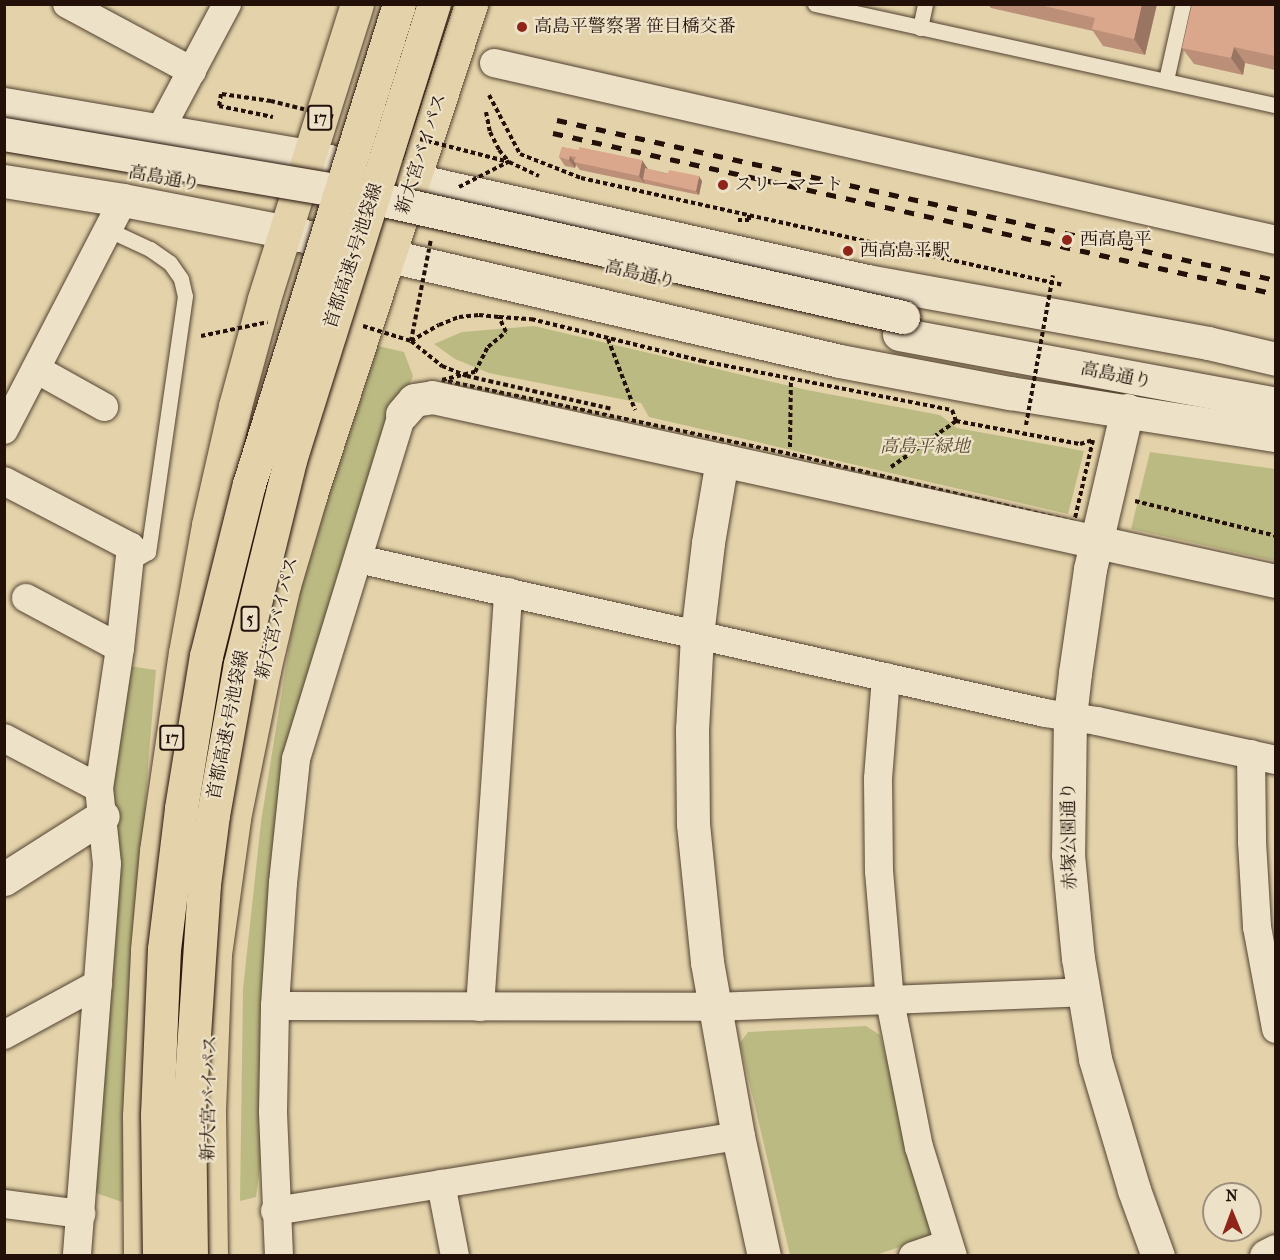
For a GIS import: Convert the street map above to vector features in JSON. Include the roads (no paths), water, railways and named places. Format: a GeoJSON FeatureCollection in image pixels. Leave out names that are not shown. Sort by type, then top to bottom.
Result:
{"type":"FeatureCollection","features":[{"type":"Feature","properties":{"kind":"highway","name":"17"},"geometry":{"type":"LineString","coordinates":[[140,1256],[138,1178],[141,1032],[156,851],[184,653],[208,525],[238,395],[283,231],[357,4]]}},
{"type":"Feature","properties":{"kind":"highway","name":"首都高速5号池袋線"},"geometry":{"type":"LineString","coordinates":[[159,1256],[157,1115],[164,949],[180,818],[206,656],[249,484],[399,4]]}},
{"type":"Feature","properties":{"kind":"highway","name":"首都高速5号池袋線"},"geometry":{"type":"LineString","coordinates":[[191,1256],[189,1110],[203,896],[213,815],[240,664],[290,460],[434,4]]}},
{"type":"Feature","properties":{"kind":"highway","name":"新大宮バイパス"},"geometry":{"type":"LineString","coordinates":[[211,1256],[209,1155],[215,954],[234,818],[264,670],[284,585],[388,255],[471,4]]}},
{"type":"Feature","properties":{"kind":"main road"},"geometry":{"type":"LineString","coordinates":[[4,104],[307,156],[414,178],[867,281],[1196,341],[1275,358]]}},
{"type":"Feature","properties":{"kind":"main road","name":"高島通り"},"geometry":{"type":"LineString","coordinates":[[4,134],[353,193],[1134,380],[1275,404]]}},
{"type":"Feature","properties":{"kind":"main road","name":"高島通り"},"geometry":{"type":"LineString","coordinates":[[4,152],[347,209],[901,325],[1275,385]]}},
{"type":"Feature","properties":{"kind":"main road"},"geometry":{"type":"LineString","coordinates":[[4,181],[123,200],[283,231],[840,361],[1010,393],[1275,435]]}},
{"type":"Feature","properties":{"kind":"main road"},"geometry":{"type":"LineString","coordinates":[[402,414],[414,400],[432,397],[722,460],[1085,531],[1275,581]]}},
{"type":"Feature","properties":{"kind":"main road","name":"赤塚公園通り"},"geometry":{"type":"LineString","coordinates":[[1126,410],[1085,531],[1080,629],[1070,717],[1068,855],[1083,992],[1095,1059],[1114,1126],[1158,1256]]}},
{"type":"Feature","properties":{"kind":"main road"},"geometry":{"type":"LineString","coordinates":[[722,460],[708,543],[697,635],[692,729],[693,824],[700,916],[714,1007],[738,1136],[764,1256]]}},
{"type":"Feature","properties":{"kind":"main road"},"geometry":{"type":"LineString","coordinates":[[4,879],[101,802]]}},
{"type":"Feature","properties":{"kind":"main road"},"geometry":{"type":"LineString","coordinates":[[1266,1256],[1275,1251]]}},
{"type":"Feature","properties":{"kind":"street"},"geometry":{"type":"LineString","coordinates":[[67,4],[192,71]]}},
{"type":"Feature","properties":{"kind":"street"},"geometry":{"type":"LineString","coordinates":[[159,132],[227,4]]}},
{"type":"Feature","properties":{"kind":"street"},"geometry":{"type":"LineString","coordinates":[[494,63],[1275,240]]}},
{"type":"Feature","properties":{"kind":"street"},"geometry":{"type":"LineString","coordinates":[[4,430],[123,200]]}},
{"type":"Feature","properties":{"kind":"street"},"geometry":{"type":"LineString","coordinates":[[36,369],[104,407]]}},
{"type":"Feature","properties":{"kind":"street"},"geometry":{"type":"LineString","coordinates":[[279,1256],[275,1211],[273,1112],[275,1006],[283,883],[296,759],[402,414]]}},
{"type":"Feature","properties":{"kind":"street"},"geometry":{"type":"LineString","coordinates":[[4,481],[131,548],[101,802],[107,864],[77,1256]]}},
{"type":"Feature","properties":{"kind":"street"},"geometry":{"type":"LineString","coordinates":[[358,560],[886,677],[1263,757],[1266,928],[1275,1029]]}},
{"type":"Feature","properties":{"kind":"street"},"geometry":{"type":"LineString","coordinates":[[480,1007],[508,592]]}},
{"type":"Feature","properties":{"kind":"street"},"geometry":{"type":"LineString","coordinates":[[26,598],[120,648]]}},
{"type":"Feature","properties":{"kind":"street"},"geometry":{"type":"LineString","coordinates":[[886,677],[878,779],[879,871],[890,1001],[919,1147],[951,1250],[913,1256]]}},
{"type":"Feature","properties":{"kind":"street"},"geometry":{"type":"LineString","coordinates":[[4,738],[101,802]]}},
{"type":"Feature","properties":{"kind":"street"},"geometry":{"type":"LineString","coordinates":[[4,1035],[98,984]]}},
{"type":"Feature","properties":{"kind":"street"},"geometry":{"type":"LineString","coordinates":[[275,1006],[714,1007],[1083,992]]}},
{"type":"Feature","properties":{"kind":"street"},"geometry":{"type":"LineString","coordinates":[[275,1211],[738,1136]]}},
{"type":"Feature","properties":{"kind":"street"},"geometry":{"type":"LineString","coordinates":[[441,1184],[455,1256]]}},
{"type":"Feature","properties":{"kind":"street"},"geometry":{"type":"LineString","coordinates":[[4,1204],[81,1214]]}},
{"type":"Feature","properties":{"kind":"lane"},"geometry":{"type":"LineString","coordinates":[[815,4],[1275,105]]}},
{"type":"Feature","properties":{"kind":"lane"},"geometry":{"type":"LineString","coordinates":[[920,27],[925,4]]}},
{"type":"Feature","properties":{"kind":"lane"},"geometry":{"type":"LineString","coordinates":[[1166,80],[1183,4]]}},
{"type":"Feature","properties":{"kind":"lane"},"geometry":{"type":"LineString","coordinates":[[109,230],[150,249],[170,263],[182,279],[185,296],[148,552],[129,563]]}},
{"type":"Feature","properties":{"kind":"railway"},"geometry":{"type":"LineString","coordinates":[[557,120],[1276,280]]}},
{"type":"Feature","properties":{"kind":"railway"},"geometry":{"type":"LineString","coordinates":[[553,133],[1276,294]]}},
{"type":"Feature","properties":{"kind":"place","name":"高島平警察署 笹目橋交番"},"geometry":{"type":"Point","coordinates":[522,27]}},
{"type":"Feature","properties":{"kind":"place","name":"スリーマート"},"geometry":{"type":"Point","coordinates":[723,185]}},
{"type":"Feature","properties":{"kind":"place","name":"西高島平"},"geometry":{"type":"Point","coordinates":[1067,240]}},
{"type":"Feature","properties":{"kind":"place","name":"西高島平駅"},"geometry":{"type":"Point","coordinates":[848,251]}},
{"type":"Feature","properties":{"kind":"park label","name":"高島平緑地"},"geometry":{"type":"Point","coordinates":[925,447]}}]}
